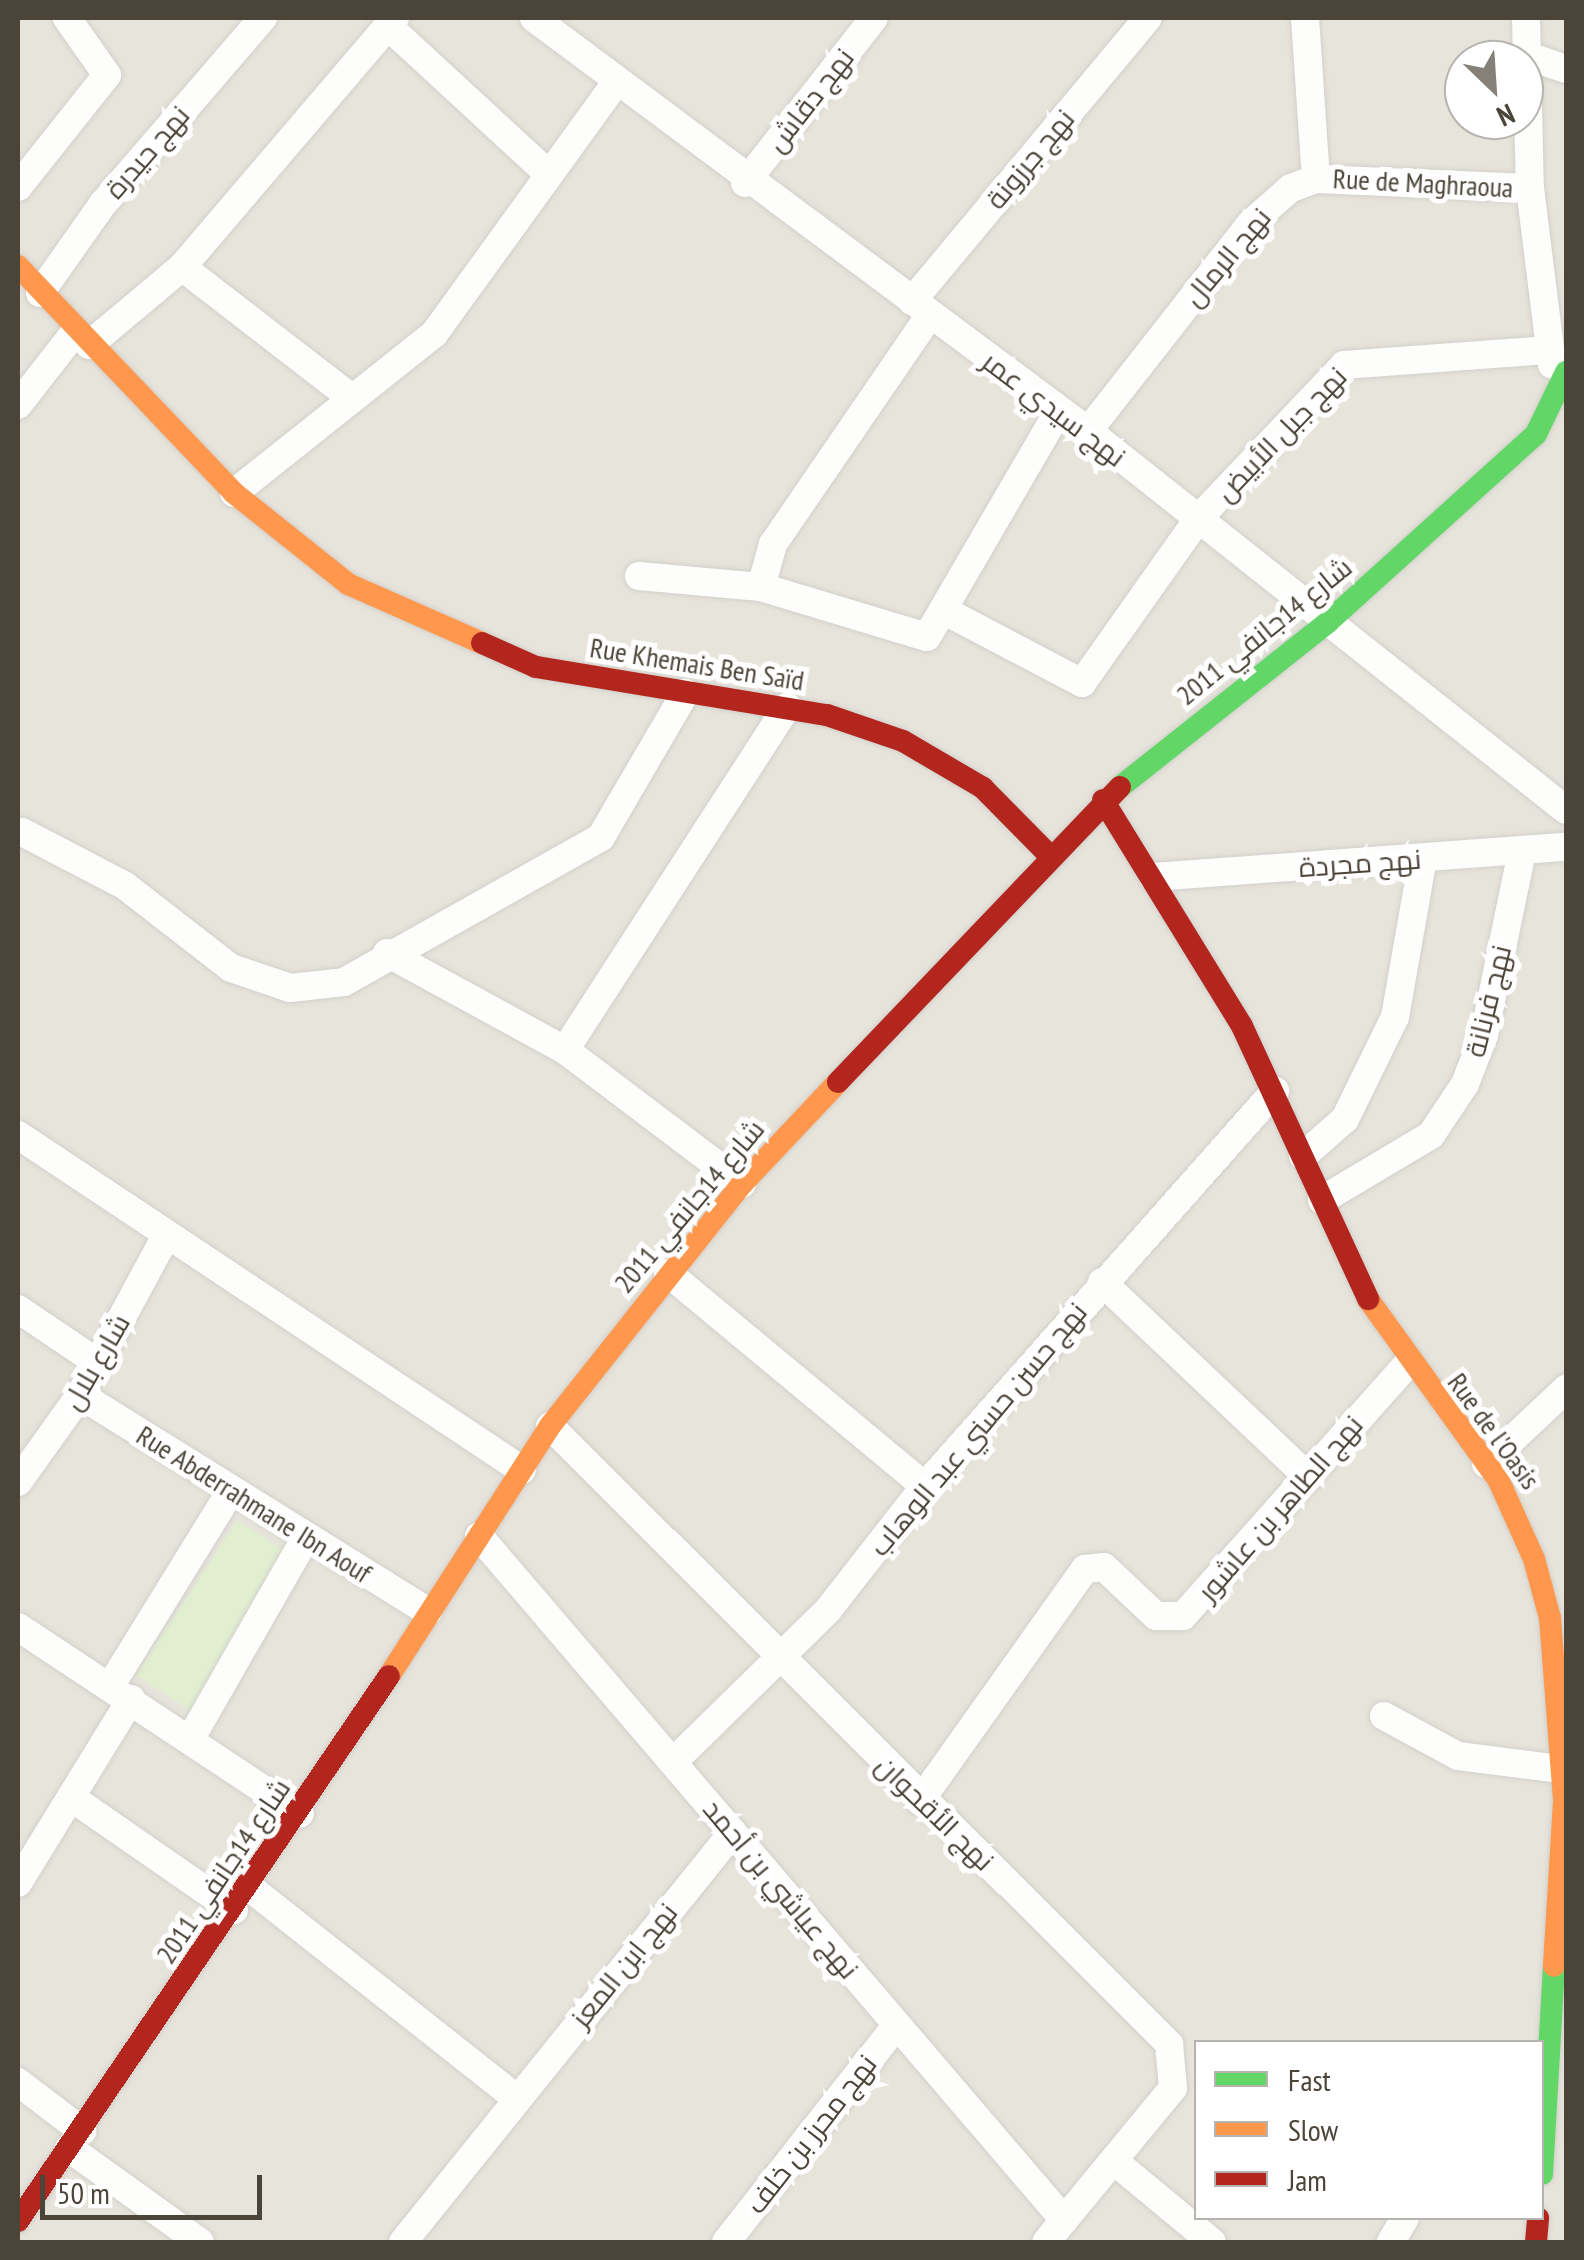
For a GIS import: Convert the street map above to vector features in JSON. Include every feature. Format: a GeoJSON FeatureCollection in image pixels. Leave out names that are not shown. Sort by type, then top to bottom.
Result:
{"type":"FeatureCollection","features":[{"type":"Feature","properties":{"kind":"street"},"geometry":{"type":"LineString","coordinates":[[18,187],[104,84],[102,59],[67,18]]}},
{"type":"Feature","properties":{"kind":"street","name":"نهج حيدرة"},"geometry":{"type":"LineString","coordinates":[[40,293],[102,204],[263,18]]}},
{"type":"Feature","properties":{"kind":"street","name":"نهج دقاش"},"geometry":{"type":"LineString","coordinates":[[745,183],[874,18]]}},
{"type":"Feature","properties":{"kind":"street","name":"نهج جرزونة"},"geometry":{"type":"LineString","coordinates":[[762,587],[773,544],[921,308],[1148,18]]}},
{"type":"Feature","properties":{"kind":"street"},"geometry":{"type":"LineString","coordinates":[[1305,18],[1316,179]]}},
{"type":"Feature","properties":{"kind":"street"},"geometry":{"type":"LineString","coordinates":[[18,405],[82,339],[182,267],[392,22],[546,172]]}},
{"type":"Feature","properties":{"kind":"street","name":"نهج سيدي عمر"},"geometry":{"type":"LineString","coordinates":[[548,22],[615,84],[745,183],[921,308],[1058,414],[1088,430],[1566,810]]}},
{"type":"Feature","properties":{"kind":"street"},"geometry":{"type":"LineString","coordinates":[[234,493],[434,334],[546,172],[615,84]]}},
{"type":"Feature","properties":{"kind":"street"},"geometry":{"type":"LineString","coordinates":[[1529,140],[1530,188],[1558,372]]}},
{"type":"Feature","properties":{"kind":"street","name":"Rue de Maghraoua"},"geometry":{"type":"LineString","coordinates":[[1316,179],[1530,188]]}},
{"type":"Feature","properties":{"kind":"street","name":"نهج الرمال"},"geometry":{"type":"LineString","coordinates":[[1088,430],[1250,222],[1316,179]]}},
{"type":"Feature","properties":{"kind":"street","name":"Rue Khemais Ben Saïd"},"geometry":{"type":"LineString","coordinates":[[18,266],[82,339],[234,493],[348,584],[412,617],[536,667],[787,707],[903,742],[964,774],[1049,855]]}},
{"type":"Feature","properties":{"kind":"street"},"geometry":{"type":"LineString","coordinates":[[182,267],[350,398]]}},
{"type":"Feature","properties":{"kind":"street","name":"نهج جبل الأبيض"},"geometry":{"type":"LineString","coordinates":[[945,611],[1082,683],[1198,520],[1344,364],[1558,372]]}},
{"type":"Feature","properties":{"kind":"street","name":"شارع 14جانفي 2011"},"geometry":{"type":"LineString","coordinates":[[18,2221],[300,1814],[550,1426],[668,1272],[742,1184],[1103,800],[1328,622],[1536,434],[1558,372]]}},
{"type":"Feature","properties":{"kind":"street"},"geometry":{"type":"LineString","coordinates":[[639,576],[762,587],[927,637],[1058,414]]}},
{"type":"Feature","properties":{"kind":"street"},"geometry":{"type":"LineString","coordinates":[[22,832],[124,885],[246,973],[290,988],[344,982],[387,953],[600,836],[685,693]]}},
{"type":"Feature","properties":{"kind":"street"},"geometry":{"type":"LineString","coordinates":[[566,1050],[787,707]]}},
{"type":"Feature","properties":{"kind":"street","name":"Rue de l'Oasis"},"geometry":{"type":"LineString","coordinates":[[1103,800],[1153,877],[1275,1091],[1322,1200],[1407,1364],[1486,1464],[1518,1516],[1550,1618],[1565,1801],[1560,2046],[1544,2160]]}},
{"type":"Feature","properties":{"kind":"street","name":"نهج مجردة"},"geometry":{"type":"LineString","coordinates":[[1153,877],[1566,847]]}},
{"type":"Feature","properties":{"kind":"street","name":"نهج فرنانة"},"geometry":{"type":"LineString","coordinates":[[1322,1200],[1431,1135],[1464,1084],[1484,1034],[1522,851]]}},
{"type":"Feature","properties":{"kind":"street"},"geometry":{"type":"LineString","coordinates":[[1303,1156],[1345,1119],[1396,1016],[1423,859]]}},
{"type":"Feature","properties":{"kind":"street"},"geometry":{"type":"LineString","coordinates":[[387,953],[566,1050],[742,1184]]}},
{"type":"Feature","properties":{"kind":"street","name":"نهج حسن حسني عبد الوهاب"},"geometry":{"type":"LineString","coordinates":[[675,1760],[778,1659],[1102,1282],[1275,1091]]}},
{"type":"Feature","properties":{"kind":"street"},"geometry":{"type":"LineString","coordinates":[[18,1134],[522,1470]]}},
{"type":"Feature","properties":{"kind":"street","name":"شارع بلال"},"geometry":{"type":"LineString","coordinates":[[18,1482],[80,1395],[166,1236]]}},
{"type":"Feature","properties":{"kind":"street"},"geometry":{"type":"LineString","coordinates":[[668,1272],[925,1486]]}},
{"type":"Feature","properties":{"kind":"street"},"geometry":{"type":"LineString","coordinates":[[1102,1282],[1308,1477]]}},
{"type":"Feature","properties":{"kind":"street"},"geometry":{"type":"LineString","coordinates":[[18,1309],[98,1362]]}},
{"type":"Feature","properties":{"kind":"street","name":"نهج الطاهر بن عاشور"},"geometry":{"type":"LineString","coordinates":[[920,1801],[1085,1570],[1104,1567],[1156,1616],[1183,1616],[1407,1364]]}},
{"type":"Feature","properties":{"kind":"street"},"geometry":{"type":"LineString","coordinates":[[1486,1464],[1566,1389]]}},
{"type":"Feature","properties":{"kind":"street","name":"Rue Abderrahmane Ibn Aouf"},"geometry":{"type":"LineString","coordinates":[[80,1395],[428,1612]]}},
{"type":"Feature","properties":{"kind":"street","name":"نهج الأقحوان"},"geometry":{"type":"LineString","coordinates":[[550,1426],[920,1801],[1169,2044],[1172,2088],[1064,2220]]}},
{"type":"Feature","properties":{"kind":"street"},"geometry":{"type":"LineString","coordinates":[[18,1883],[28,1843],[72,1798],[121,1692],[230,1492]]}},
{"type":"Feature","properties":{"kind":"street","name":"نهج عياشي بن أحمد"},"geometry":{"type":"LineString","coordinates":[[480,1536],[1064,2220]]}},
{"type":"Feature","properties":{"kind":"street"},"geometry":{"type":"LineString","coordinates":[[191,1738],[306,1538]]}},
{"type":"Feature","properties":{"kind":"street"},"geometry":{"type":"LineString","coordinates":[[18,1627],[191,1738],[300,1814]]}},
{"type":"Feature","properties":{"kind":"street"},"geometry":{"type":"LineString","coordinates":[[1384,1716],[1458,1756],[1561,1769]]}},
{"type":"Feature","properties":{"kind":"street"},"geometry":{"type":"LineString","coordinates":[[72,1798],[241,1898],[516,2098]]}},
{"type":"Feature","properties":{"kind":"street","name":"نهج ابن المعز"},"geometry":{"type":"LineString","coordinates":[[403,2242],[733,1832]]}},
{"type":"Feature","properties":{"kind":"street","name":"نهج محرز بن خلف"},"geometry":{"type":"LineString","coordinates":[[726,2242],[896,2026]]}},
{"type":"Feature","properties":{"kind":"street"},"geometry":{"type":"LineString","coordinates":[[18,2082],[76,2139],[200,2242]]}},
{"type":"Feature","properties":{"kind":"street"},"geometry":{"type":"LineString","coordinates":[[1114,2161],[1212,2242]]}},
{"type":"Feature","properties":{"kind":"street"},"geometry":{"type":"LineString","coordinates":[[1046,2242],[1064,2220]]}},
{"type":"Feature","properties":{"kind":"street"},"geometry":{"type":"LineString","coordinates":[[1391,2242],[1403,2220]]}},
{"type":"Feature","properties":{"kind":"shaded area"},"geometry":{"type":"Polygon","coordinates":[[[18,18],[1566,18],[1566,2242],[18,2242],[18,18]]]}},
{"type":"Feature","properties":{"kind":"green space"},"geometry":{"type":"Polygon","coordinates":[[[237,1520],[299,1560],[198,1715],[136,1675],[237,1520]]]}},
{"type":"Feature","properties":{"kind":"traffic: fast"},"geometry":{"type":"LineString","coordinates":[[1120,787],[1328,622],[1536,434],[1566,372]]}},
{"type":"Feature","properties":{"kind":"traffic: fast"},"geometry":{"type":"LineString","coordinates":[[1544,2139],[1554,1966]]}},
{"type":"Feature","properties":{"kind":"traffic: slow"},"geometry":{"type":"LineString","coordinates":[[18,266],[234,493],[348,584],[482,643]]}},
{"type":"Feature","properties":{"kind":"traffic: slow"},"geometry":{"type":"LineString","coordinates":[[389,1676],[550,1426],[742,1184],[838,1082]]}},
{"type":"Feature","properties":{"kind":"traffic: slow"},"geometry":{"type":"LineString","coordinates":[[1368,1299],[1498,1479],[1534,1559],[1550,1618],[1564,1801],[1554,1966]]}},
{"type":"Feature","properties":{"kind":"traffic: jam"},"geometry":{"type":"LineString","coordinates":[[482,643],[536,667],[827,715],[903,741],[983,788],[1049,855]]}},
{"type":"Feature","properties":{"kind":"traffic: jam"},"geometry":{"type":"LineString","coordinates":[[838,1082],[1120,787]]}},
{"type":"Feature","properties":{"kind":"traffic: jam"},"geometry":{"type":"LineString","coordinates":[[1103,800],[1242,1026],[1368,1299]]}},
{"type":"Feature","properties":{"kind":"traffic: jam"},"geometry":{"type":"LineString","coordinates":[[18,2221],[389,1676]]}},
{"type":"Feature","properties":{"kind":"traffic: jam"},"geometry":{"type":"LineString","coordinates":[[1536,2242],[1538,2220]]}}]}
